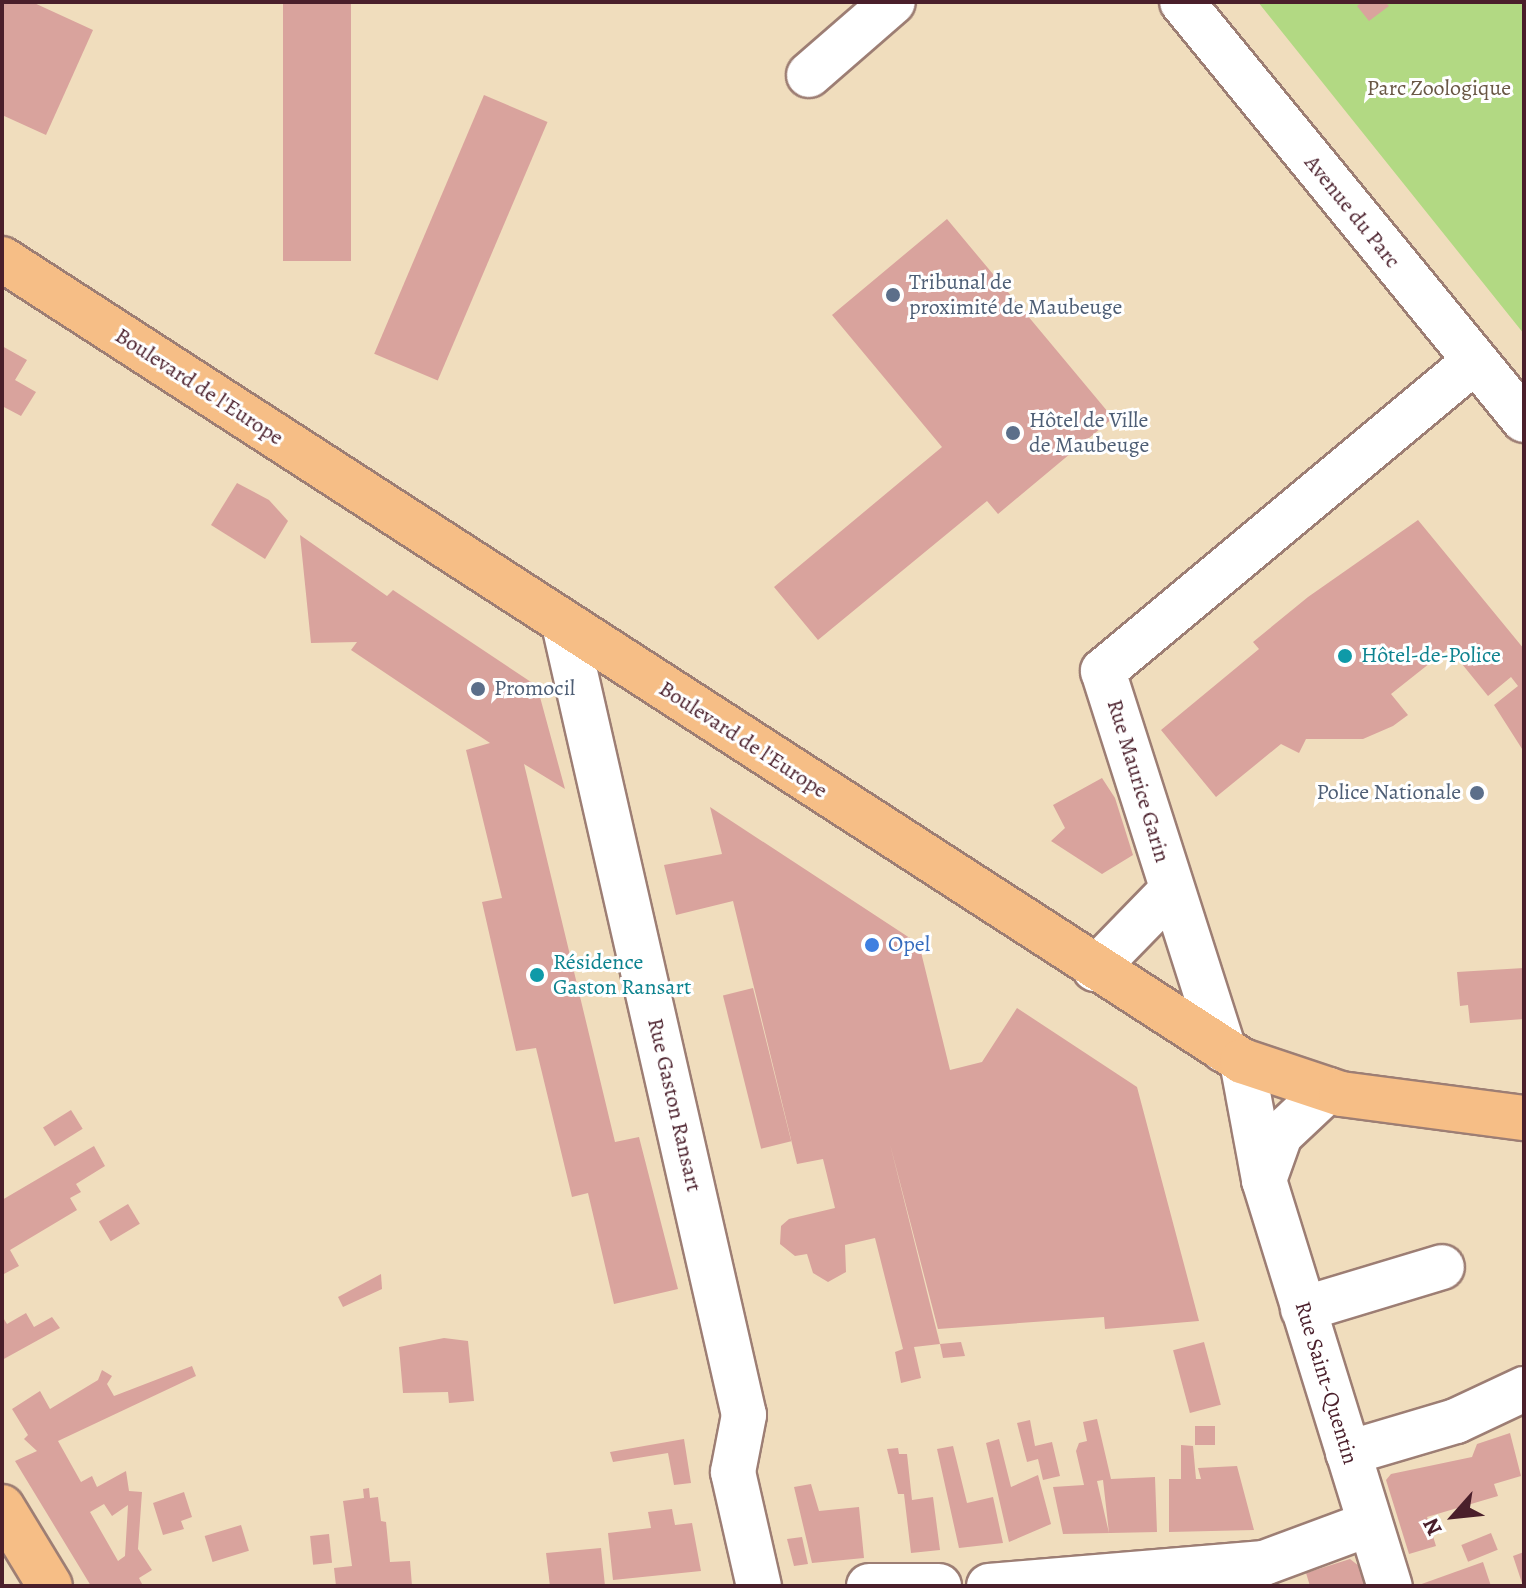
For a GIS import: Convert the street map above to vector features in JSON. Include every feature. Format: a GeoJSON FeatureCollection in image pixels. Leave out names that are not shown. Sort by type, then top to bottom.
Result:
{"type":"FeatureCollection","features":[{"type":"Feature","properties":{"kind":"main road","name":"Boulevard de l'Europe"},"geometry":{"type":"LineString","coordinates":[[2,259],[1233,1056],[1328,1090],[1454,1113],[1524,1118]]}},
{"type":"Feature","properties":{"kind":"main road"},"geometry":{"type":"LineString","coordinates":[[2,1507],[50,1586]]}},
{"type":"Feature","properties":{"kind":"street"},"geometry":{"type":"LineString","coordinates":[[809,75],[893,2]]}},
{"type":"Feature","properties":{"kind":"street","name":"Avenue du Parc"},"geometry":{"type":"LineString","coordinates":[[1182,2],[1524,420]]}},
{"type":"Feature","properties":{"kind":"street","name":"Rue Maurice Garin"},"geometry":{"type":"LineString","coordinates":[[1233,1056],[1171,891],[1138,771],[1103,671],[1475,361]]}},
{"type":"Feature","properties":{"kind":"street","name":"Rue Gaston Ransart"},"geometry":{"type":"LineString","coordinates":[[564,624],[744,1415],[733,1472],[759,1586]]}},
{"type":"Feature","properties":{"kind":"street"},"geometry":{"type":"LineString","coordinates":[[1095,969],[1171,891]]}},
{"type":"Feature","properties":{"kind":"street","name":"Rue Saint-Quentin"},"geometry":{"type":"LineString","coordinates":[[1233,1056],[1264,1180],[1390,1586]]}},
{"type":"Feature","properties":{"kind":"street"},"geometry":{"type":"LineString","coordinates":[[1264,1180],[1280,1135],[1328,1090]]}},
{"type":"Feature","properties":{"kind":"street"},"geometry":{"type":"LineString","coordinates":[[1303,1309],[1442,1267]]}},
{"type":"Feature","properties":{"kind":"street"},"geometry":{"type":"LineString","coordinates":[[1348,1453],[1456,1421],[1524,1389]]}},
{"type":"Feature","properties":{"kind":"street"},"geometry":{"type":"LineString","coordinates":[[989,1586],[1264,1563],[1369,1524]]}},
{"type":"Feature","properties":{"kind":"street"},"geometry":{"type":"LineString","coordinates":[[869,1586],[939,1586]]}},
{"type":"Feature","properties":{"kind":"green space","name":"Parc Zoologique"},"geometry":{"type":"Polygon","coordinates":[[[1258,2],[1524,2],[1524,334],[1512,319],[1258,2]]]}},
{"type":"Feature","properties":{"kind":"building"},"geometry":{"type":"Polygon","coordinates":[[[2,2],[32,2],[93,30],[46,135],[2,115],[2,2]]]}},
{"type":"Feature","properties":{"kind":"building"},"geometry":{"type":"Polygon","coordinates":[[[283,2],[351,2],[351,261],[283,261],[283,2]]]}},
{"type":"Feature","properties":{"kind":"building"},"geometry":{"type":"Polygon","coordinates":[[[1362,2],[1385,2],[1389,6],[1369,21],[1357,6],[1362,2]]]}},
{"type":"Feature","properties":{"kind":"building"},"geometry":{"type":"Polygon","coordinates":[[[484,95],[548,122],[438,381],[374,354],[484,95]]]}},
{"type":"Feature","properties":{"kind":"building","name":"Hôtel de Ville de Maubeuge"},"geometry":{"type":"Polygon","coordinates":[[[947,219],[1113,418],[998,514],[987,501],[818,640],[774,587],[942,447],[832,315],[947,219]]]}},
{"type":"Feature","properties":{"kind":"building"},"geometry":{"type":"Polygon","coordinates":[[[2,346],[27,360],[15,380],[36,392],[21,416],[2,406],[2,346]]]}},
{"type":"Feature","properties":{"kind":"building"},"geometry":{"type":"Polygon","coordinates":[[[237,483],[269,500],[288,521],[265,559],[211,525],[237,483]]]}},
{"type":"Feature","properties":{"kind":"building","name":"Hôtel-de-Police"},"geometry":{"type":"Polygon","coordinates":[[[1418,520],[1524,649],[1524,752],[1494,705],[1518,686],[1511,677],[1488,696],[1449,648],[1391,694],[1408,715],[1393,726],[1363,739],[1306,739],[1299,753],[1281,744],[1216,797],[1161,730],[1259,649],[1253,642],[1308,597],[1418,520]]]}},
{"type":"Feature","properties":{"kind":"building","name":"Résidence Gaston Ransart"},"geometry":{"type":"Polygon","coordinates":[[[300,535],[387,596],[393,590],[537,686],[565,789],[524,764],[615,1142],[639,1137],[678,1289],[614,1304],[588,1193],[572,1197],[536,1048],[516,1051],[482,902],[502,898],[466,750],[490,743],[351,650],[357,642],[311,643],[300,535]]]}},
{"type":"Feature","properties":{"kind":"building"},"geometry":{"type":"Polygon","coordinates":[[[1102,778],[1115,798],[1133,855],[1102,874],[1051,841],[1065,828],[1053,805],[1102,778]]]}},
{"type":"Feature","properties":{"kind":"building"},"geometry":{"type":"Polygon","coordinates":[[[710,807],[919,944],[950,1070],[982,1062],[1017,1008],[1137,1087],[1199,1321],[1105,1329],[1104,1317],[938,1329],[890,1144],[940,1344],[914,1347],[921,1378],[901,1383],[895,1352],[903,1349],[875,1238],[845,1245],[846,1272],[828,1282],[813,1273],[807,1254],[795,1256],[780,1244],[781,1226],[789,1219],[835,1208],[823,1159],[797,1164],[733,901],[676,915],[664,865],[722,854],[710,807]]]}},
{"type":"Feature","properties":{"kind":"building"},"geometry":{"type":"Polygon","coordinates":[[[1524,968],[1524,1019],[1470,1023],[1468,1005],[1460,1006],[1457,972],[1524,968]]]}},
{"type":"Feature","properties":{"kind":"building"},"geometry":{"type":"Polygon","coordinates":[[[753,988],[791,1141],[761,1149],[723,995],[753,988]]]}},
{"type":"Feature","properties":{"kind":"building"},"geometry":{"type":"Polygon","coordinates":[[[71,1110],[83,1129],[55,1146],[43,1127],[71,1110]]]}},
{"type":"Feature","properties":{"kind":"building"},"geometry":{"type":"Polygon","coordinates":[[[94,1146],[105,1166],[76,1184],[81,1192],[70,1198],[77,1210],[10,1250],[19,1266],[2,1275],[2,1200],[94,1146]]]}},
{"type":"Feature","properties":{"kind":"building"},"geometry":{"type":"Polygon","coordinates":[[[128,1204],[140,1224],[111,1241],[99,1222],[128,1204]]]}},
{"type":"Feature","properties":{"kind":"building"},"geometry":{"type":"Polygon","coordinates":[[[381,1274],[382,1289],[343,1307],[338,1297],[381,1274]]]}},
{"type":"Feature","properties":{"kind":"building"},"geometry":{"type":"Polygon","coordinates":[[[26,1313],[34,1327],[52,1317],[60,1328],[2,1360],[2,1316],[7,1324],[26,1313]]]}},
{"type":"Feature","properties":{"kind":"building"},"geometry":{"type":"Polygon","coordinates":[[[444,1338],[468,1341],[474,1401],[449,1403],[448,1392],[403,1393],[399,1347],[444,1338]]]}},
{"type":"Feature","properties":{"kind":"building"},"geometry":{"type":"Polygon","coordinates":[[[961,1342],[965,1356],[943,1358],[940,1344],[961,1342]]]}},
{"type":"Feature","properties":{"kind":"building"},"geometry":{"type":"Polygon","coordinates":[[[1204,1342],[1221,1405],[1190,1413],[1173,1350],[1204,1342]]]}},
{"type":"Feature","properties":{"kind":"building"},"geometry":{"type":"Polygon","coordinates":[[[192,1366],[196,1376],[58,1441],[81,1482],[92,1476],[97,1487],[126,1471],[129,1491],[142,1492],[138,1549],[152,1570],[139,1578],[143,1586],[91,1586],[15,1461],[37,1451],[24,1439],[28,1435],[12,1409],[40,1391],[50,1409],[98,1380],[102,1370],[112,1376],[107,1384],[114,1396],[192,1366]],[[104,1504],[90,1512],[118,1561],[125,1556],[128,1505],[112,1516],[104,1504]]]}},
{"type":"Feature","properties":{"kind":"building"},"geometry":{"type":"Polygon","coordinates":[[[1097,1419],[1111,1479],[1155,1477],[1157,1532],[1063,1534],[1053,1487],[1084,1485],[1076,1451],[1079,1443],[1087,1441],[1083,1422],[1097,1419]],[[1103,1480],[1097,1481],[1109,1533],[1103,1480]]]}},
{"type":"Feature","properties":{"kind":"building"},"geometry":{"type":"Polygon","coordinates":[[[1030,1420],[1035,1446],[1052,1442],[1060,1476],[1043,1480],[1038,1459],[1027,1462],[1017,1423],[1030,1420]]]}},
{"type":"Feature","properties":{"kind":"building"},"geometry":{"type":"Polygon","coordinates":[[[1195,1426],[1215,1426],[1215,1445],[1195,1445],[1195,1426]]]}},
{"type":"Feature","properties":{"kind":"building"},"geometry":{"type":"Polygon","coordinates":[[[1510,1433],[1521,1476],[1494,1484],[1498,1496],[1427,1517],[1436,1546],[1409,1554],[1386,1480],[1391,1474],[1472,1457],[1477,1444],[1510,1433]]]}},
{"type":"Feature","properties":{"kind":"building"},"geometry":{"type":"Polygon","coordinates":[[[684,1439],[691,1483],[674,1485],[668,1453],[613,1462],[610,1452],[684,1439]]]}},
{"type":"Feature","properties":{"kind":"building"},"geometry":{"type":"Polygon","coordinates":[[[999,1439],[1011,1487],[1038,1475],[1051,1524],[1009,1542],[986,1443],[999,1439]]]}},
{"type":"Feature","properties":{"kind":"building"},"geometry":{"type":"Polygon","coordinates":[[[1181,1445],[1193,1446],[1196,1479],[1201,1479],[1198,1468],[1237,1466],[1254,1530],[1169,1532],[1169,1479],[1181,1479],[1181,1445]]]}},
{"type":"Feature","properties":{"kind":"building"},"geometry":{"type":"Polygon","coordinates":[[[953,1446],[967,1503],[993,1497],[1003,1543],[959,1548],[937,1449],[953,1446]]]}},
{"type":"Feature","properties":{"kind":"building"},"geometry":{"type":"Polygon","coordinates":[[[898,1448],[899,1454],[907,1454],[912,1500],[933,1497],[940,1550],[911,1553],[904,1494],[898,1494],[887,1449],[898,1448]]]}},
{"type":"Feature","properties":{"kind":"building"},"geometry":{"type":"Polygon","coordinates":[[[811,1484],[819,1511],[859,1507],[864,1558],[812,1563],[794,1487],[811,1484]]]}},
{"type":"Feature","properties":{"kind":"building"},"geometry":{"type":"Polygon","coordinates":[[[369,1488],[370,1498],[378,1497],[381,1521],[386,1522],[390,1562],[410,1561],[412,1586],[336,1586],[334,1568],[352,1566],[343,1501],[364,1498],[363,1489],[369,1488]]]}},
{"type":"Feature","properties":{"kind":"building"},"geometry":{"type":"Polygon","coordinates":[[[184,1492],[192,1517],[181,1521],[184,1529],[163,1535],[153,1503],[184,1492]]]}},
{"type":"Feature","properties":{"kind":"building"},"geometry":{"type":"Polygon","coordinates":[[[672,1509],[675,1525],[692,1523],[701,1571],[613,1580],[608,1533],[651,1528],[648,1512],[672,1509]]]}},
{"type":"Feature","properties":{"kind":"building"},"geometry":{"type":"Polygon","coordinates":[[[241,1525],[249,1551],[213,1562],[205,1536],[241,1525]]]}},
{"type":"Feature","properties":{"kind":"building"},"geometry":{"type":"Polygon","coordinates":[[[1491,1533],[1498,1550],[1468,1562],[1461,1545],[1491,1533]]]}},
{"type":"Feature","properties":{"kind":"building"},"geometry":{"type":"Polygon","coordinates":[[[329,1534],[332,1563],[313,1565],[310,1536],[329,1534]]]}},
{"type":"Feature","properties":{"kind":"building"},"geometry":{"type":"Polygon","coordinates":[[[802,1537],[808,1564],[794,1566],[787,1539],[802,1537]]]}},
{"type":"Feature","properties":{"kind":"building"},"geometry":{"type":"Polygon","coordinates":[[[601,1548],[605,1586],[550,1586],[546,1553],[601,1548]]]}},
{"type":"Feature","properties":{"kind":"building"},"geometry":{"type":"Polygon","coordinates":[[[1524,1552],[1524,1586],[1523,1586],[1513,1556],[1524,1552]]]}},
{"type":"Feature","properties":{"kind":"building"},"geometry":{"type":"Polygon","coordinates":[[[1350,1559],[1363,1569],[1369,1586],[1310,1586],[1306,1573],[1350,1559]]]}},
{"type":"Feature","properties":{"kind":"building"},"geometry":{"type":"Polygon","coordinates":[[[1483,1562],[1491,1586],[1416,1586],[1483,1562]]]}},
{"type":"Feature","properties":{"kind":"place","name":"Tribunal de proximité de Maubeuge"},"geometry":{"type":"Point","coordinates":[893,295]}},
{"type":"Feature","properties":{"kind":"place","name":"Hôtel de Ville de Maubeuge"},"geometry":{"type":"Point","coordinates":[1013,433]}},
{"type":"Feature","properties":{"kind":"place","name":"Hôtel-de-Police"},"geometry":{"type":"Point","coordinates":[1345,656]}},
{"type":"Feature","properties":{"kind":"place","name":"Promocil"},"geometry":{"type":"Point","coordinates":[478,689]}},
{"type":"Feature","properties":{"kind":"place","name":"Police Nationale"},"geometry":{"type":"Point","coordinates":[1477,793]}},
{"type":"Feature","properties":{"kind":"place","name":"Opel"},"geometry":{"type":"Point","coordinates":[872,945]}},
{"type":"Feature","properties":{"kind":"place","name":"Résidence Gaston Ransart"},"geometry":{"type":"Point","coordinates":[537,975]}}]}
